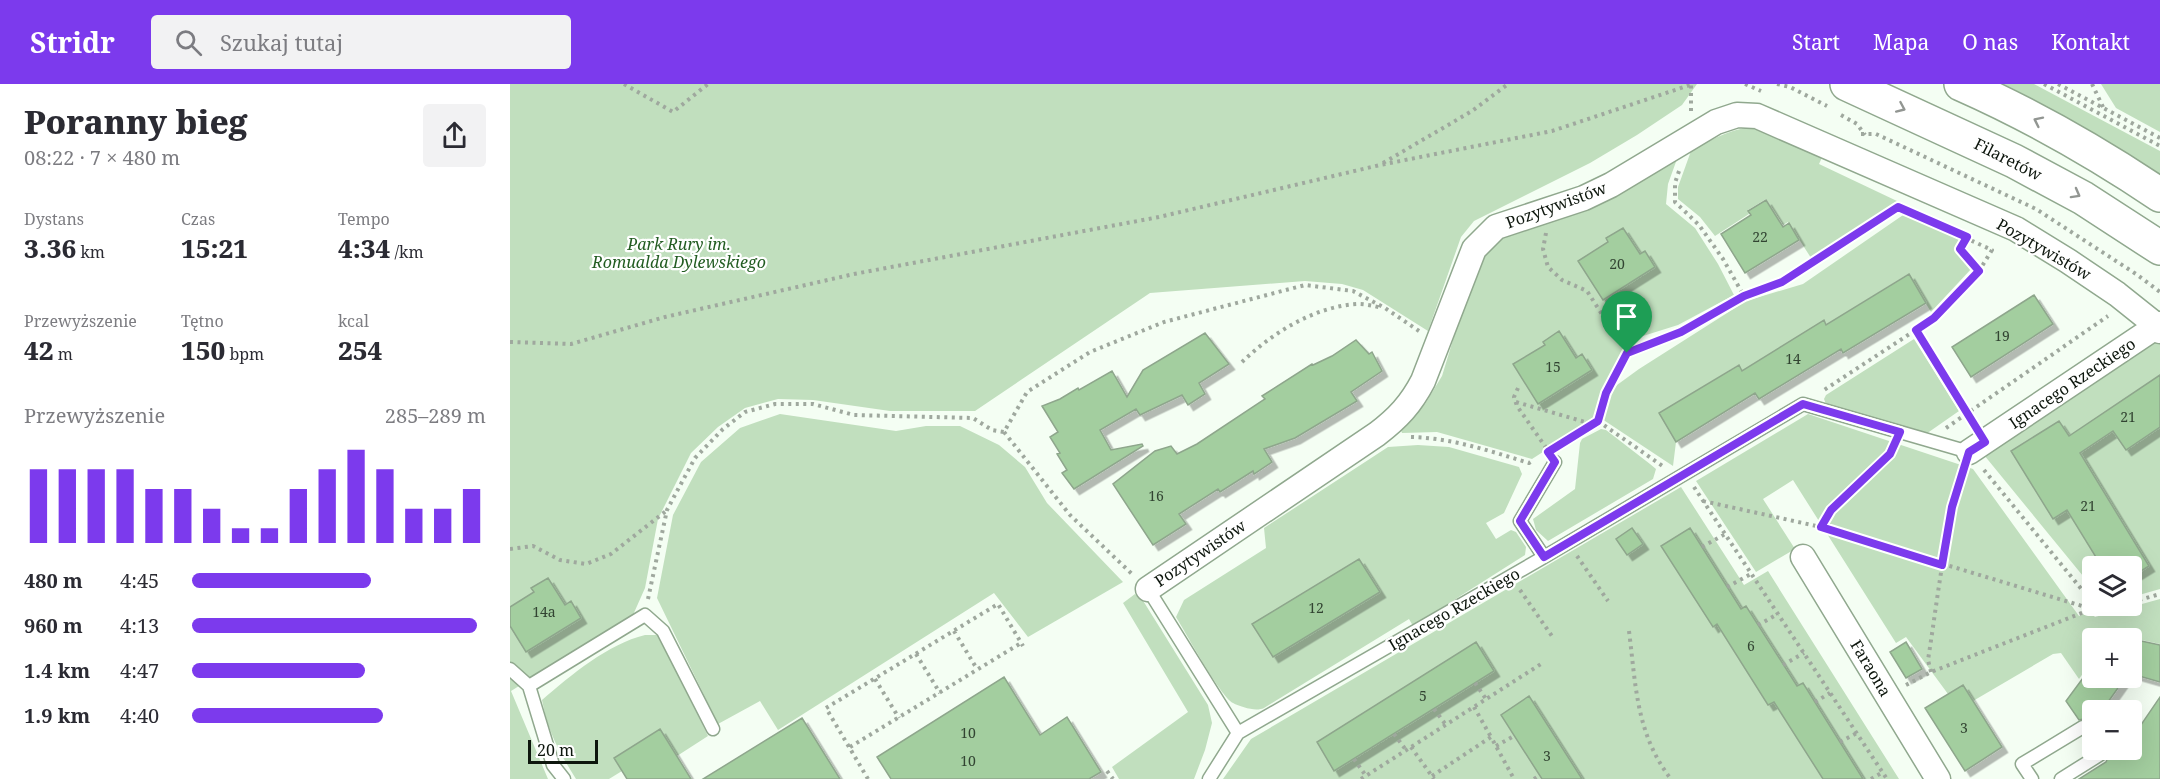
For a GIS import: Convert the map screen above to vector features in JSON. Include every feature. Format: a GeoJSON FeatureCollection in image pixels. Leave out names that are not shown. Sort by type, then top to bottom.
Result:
{"type":"FeatureCollection","features":[{"type":"Feature","properties":{"kind":"main road","name":"Filaretów"},"geometry":{"type":"LineString","coordinates":[[1847,84],[2014,161],[2083,198],[2160,248]]}},
{"type":"Feature","properties":{"kind":"main road"},"geometry":{"type":"LineString","coordinates":[[1961,84],[2052,128],[2098,154],[2160,195]]}},
{"type":"Feature","properties":{"kind":"street","name":"Pozytywistów"},"geometry":{"type":"LineString","coordinates":[[1148,589],[1403,414],[1423,381],[1474,249],[1496,227],[1584,198],[1611,185],[1716,122],[1737,115],[1757,116],[2016,230],[2068,261],[2159,327]]}},
{"type":"Feature","properties":{"kind":"street","name":"Ignacego Rzeckiego"},"geometry":{"type":"LineString","coordinates":[[1977,447],[2159,327]]}},
{"type":"Feature","properties":{"kind":"street","name":"Faraona"},"geometry":{"type":"LineString","coordinates":[[1803,557],[1938,779]]}},
{"type":"Feature","properties":{"kind":"lane"},"geometry":{"type":"LineString","coordinates":[[1803,404],[1929,441],[1977,447]]}},
{"type":"Feature","properties":{"kind":"lane","name":"Ignacego Rzeckiego"},"geometry":{"type":"LineString","coordinates":[[1209,779],[1238,733],[1544,557],[1803,404]]}},
{"type":"Feature","properties":{"kind":"lane"},"geometry":{"type":"LineString","coordinates":[[1544,557],[1520,521],[1552,457]]}},
{"type":"Feature","properties":{"kind":"lane","name":"Pozytywistów"},"geometry":{"type":"LineString","coordinates":[[1148,589],[1238,733]]}},
{"type":"Feature","properties":{"kind":"lane"},"geometry":{"type":"LineString","coordinates":[[529,686],[645,615],[663,631],[713,729]]}},
{"type":"Feature","properties":{"kind":"lane"},"geometry":{"type":"LineString","coordinates":[[510,669],[529,686],[553,765],[564,779]]}},
{"type":"Feature","properties":{"kind":"lane"},"geometry":{"type":"LineString","coordinates":[[2032,779],[2020,760],[2082,728]]}},
{"type":"Feature","properties":{"kind":"lane"},"geometry":{"type":"LineString","coordinates":[[2061,779],[2091,760]]}},
{"type":"Feature","properties":{"kind":"path"},"geometry":{"type":"LineString","coordinates":[[624,84],[673,112],[708,84]]}},
{"type":"Feature","properties":{"kind":"path"},"geometry":{"type":"LineString","coordinates":[[1380,165],[1472,111],[1508,84]]}},
{"type":"Feature","properties":{"kind":"path"},"geometry":{"type":"LineString","coordinates":[[510,342],[570,344],[665,317],[843,276],[1159,217],[1380,165],[1552,131],[1692,84],[1691,136],[1675,183],[1675,202],[1700,225],[1744,296]]}},
{"type":"Feature","properties":{"kind":"path"},"geometry":{"type":"LineString","coordinates":[[2044,84],[2160,146]]}},
{"type":"Feature","properties":{"kind":"path"},"geometry":{"type":"LineString","coordinates":[[2058,84],[2160,138]]}},
{"type":"Feature","properties":{"kind":"path"},"geometry":{"type":"LineString","coordinates":[[2092,84],[2104,108]]}},
{"type":"Feature","properties":{"kind":"path"},"geometry":{"type":"LineString","coordinates":[[1518,388],[1514,397],[1516,402],[1552,457],[1598,421],[1606,393],[1627,353],[1681,332],[1744,296],[1782,282],[1898,207],[1992,250],[1979,271],[1934,318],[1803,404]]}},
{"type":"Feature","properties":{"kind":"path"},"geometry":{"type":"LineString","coordinates":[[1549,209],[1543,249],[1548,267],[1562,280],[1587,291],[1627,353]]}},
{"type":"Feature","properties":{"kind":"path"},"geometry":{"type":"LineString","coordinates":[[1967,237],[1960,249],[1979,271]]}},
{"type":"Feature","properties":{"kind":"path"},"geometry":{"type":"LineString","coordinates":[[1004,432],[1027,392],[1090,352],[1164,322],[1305,285],[1353,291],[1385,308],[1421,332]]}},
{"type":"Feature","properties":{"kind":"path"},"geometry":{"type":"LineString","coordinates":[[1929,441],[2128,303]]}},
{"type":"Feature","properties":{"kind":"path"},"geometry":{"type":"LineString","coordinates":[[1242,362],[1259,346],[1311,315],[1360,304],[1385,308]]}},
{"type":"Feature","properties":{"kind":"path"},"geometry":{"type":"LineString","coordinates":[[1916,330],[1967,413],[1977,447],[2082,589]]}},
{"type":"Feature","properties":{"kind":"path"},"geometry":{"type":"LineString","coordinates":[[1516,402],[1592,424]]}},
{"type":"Feature","properties":{"kind":"path"},"geometry":{"type":"LineString","coordinates":[[645,615],[667,510],[695,458],[723,429],[745,412],[776,404],[813,404],[854,415],[973,418],[992,430],[1004,432],[1070,515],[1148,589]]}},
{"type":"Feature","properties":{"kind":"path"},"geometry":{"type":"LineString","coordinates":[[1598,421],[1679,477]]}},
{"type":"Feature","properties":{"kind":"path"},"geometry":{"type":"LineString","coordinates":[[1821,527],[1831,510],[1890,454],[1900,432]]}},
{"type":"Feature","properties":{"kind":"path"},"geometry":{"type":"LineString","coordinates":[[1406,437],[1450,441],[1482,448],[1529,463]]}},
{"type":"Feature","properties":{"kind":"path"},"geometry":{"type":"LineString","coordinates":[[1931,672],[1928,660],[1952,507],[1977,447]]}},
{"type":"Feature","properties":{"kind":"path"},"geometry":{"type":"LineString","coordinates":[[1887,779],[1703,501],[1821,527],[1942,565],[2082,603]]}},
{"type":"Feature","properties":{"kind":"path"},"geometry":{"type":"LineString","coordinates":[[510,549],[533,546],[560,560],[586,564],[611,554],[667,510]]}},
{"type":"Feature","properties":{"kind":"path"},"geometry":{"type":"LineString","coordinates":[[1702,547],[1725,534]]}},
{"type":"Feature","properties":{"kind":"path"},"geometry":{"type":"LineString","coordinates":[[1568,543],[1608,601]]}},
{"type":"Feature","properties":{"kind":"path"},"geometry":{"type":"LineString","coordinates":[[1727,587],[1751,574]]}},
{"type":"Feature","properties":{"kind":"path"},"geometry":{"type":"LineString","coordinates":[[1510,576],[1554,639]]}},
{"type":"Feature","properties":{"kind":"path"},"geometry":{"type":"LineString","coordinates":[[2142,599],[2160,594]]}},
{"type":"Feature","properties":{"kind":"path"},"geometry":{"type":"LineString","coordinates":[[850,747],[977,669],[1022,645],[998,604],[826,708],[868,779]]}},
{"type":"Feature","properties":{"kind":"path"},"geometry":{"type":"LineString","coordinates":[[1888,697],[1931,672],[2082,612]]}},
{"type":"Feature","properties":{"kind":"path"},"geometry":{"type":"LineString","coordinates":[[1758,625],[1778,614]]}},
{"type":"Feature","properties":{"kind":"path"},"geometry":{"type":"LineString","coordinates":[[954,631],[977,669]]}},
{"type":"Feature","properties":{"kind":"path"},"geometry":{"type":"LineString","coordinates":[[1629,632],[1639,713],[1657,761],[1671,779]]}},
{"type":"Feature","properties":{"kind":"path"},"geometry":{"type":"LineString","coordinates":[[1783,665],[1804,653]]}},
{"type":"Feature","properties":{"kind":"path"},"geometry":{"type":"LineString","coordinates":[[916,654],[940,693]]}},
{"type":"Feature","properties":{"kind":"path"},"geometry":{"type":"LineString","coordinates":[[1361,779],[1541,664]]}},
{"type":"Feature","properties":{"kind":"path"},"geometry":{"type":"LineString","coordinates":[[875,679],[899,718]]}},
{"type":"Feature","properties":{"kind":"path"},"geometry":{"type":"LineString","coordinates":[[1475,682],[1486,699]]}},
{"type":"Feature","properties":{"kind":"path"},"geometry":{"type":"LineString","coordinates":[[1815,702],[1830,693]]}},
{"type":"Feature","properties":{"kind":"path"},"geometry":{"type":"LineString","coordinates":[[1474,707],[1514,779]]}},
{"type":"Feature","properties":{"kind":"path"},"geometry":{"type":"LineString","coordinates":[[1434,709],[1446,725]]}},
{"type":"Feature","properties":{"kind":"path"},"geometry":{"type":"LineString","coordinates":[[1840,742],[1857,733]]}},
{"type":"Feature","properties":{"kind":"path"},"geometry":{"type":"LineString","coordinates":[[1394,734],[1433,777],[1491,737]]}},
{"type":"Feature","properties":{"kind":"path"},"geometry":{"type":"LineString","coordinates":[[1496,746],[1514,736]]}},
{"type":"Feature","properties":{"kind":"path"},"geometry":{"type":"LineString","coordinates":[[1354,759],[1366,776]]}},
{"type":"Feature","properties":{"kind":"path"},"geometry":{"type":"LineString","coordinates":[[1107,771],[1113,779]]}},
{"type":"Feature","properties":{"kind":"path"},"geometry":{"type":"LineString","coordinates":[[1871,779],[1883,772]]}},
{"type":"Feature","properties":{"kind":"path"},"geometry":{"type":"LineString","coordinates":[[1534,779],[1540,775]]}},
{"type":"Feature","properties":{"kind":"green space","name":"Park Rury im. Romualda Dylewskiego"},"geometry":{"type":"Polygon","coordinates":[[[510,84],[1697,84],[1682,105],[1637,135],[1590,163],[1474,221],[1461,237],[1428,331],[1363,290],[1342,284],[1305,281],[1150,293],[975,411],[890,411],[813,400],[778,399],[745,408],[718,427],[691,453],[658,519],[645,588],[633,615],[511,691],[548,779],[510,779],[510,84]]]}},
{"type":"Feature","properties":{"kind":"green space"},"geometry":{"type":"Polygon","coordinates":[[[1991,84],[2034,84],[2160,151],[2160,180],[1991,84]]]}},
{"type":"Feature","properties":{"kind":"green space"},"geometry":{"type":"Polygon","coordinates":[[[2101,84],[2160,84],[2160,132],[2116,108],[2101,84]]]}},
{"type":"Feature","properties":{"kind":"green space"},"geometry":{"type":"Polygon","coordinates":[[[1762,126],[1826,149],[1819,164],[1897,201],[1889,209],[1813,261],[1788,222],[1783,225],[1766,199],[1748,210],[1749,214],[1715,236],[1700,217],[1678,199],[1678,187],[1691,151],[1725,134],[1762,126]]]}},
{"type":"Feature","properties":{"kind":"green space"},"geometry":{"type":"Polygon","coordinates":[[[1677,159],[1668,184],[1666,204],[1695,228],[1734,295],[1678,325],[1627,341],[1621,362],[1603,389],[1594,419],[1532,459],[1437,432],[1402,433],[1400,428],[1425,404],[1442,376],[1477,261],[1500,237],[1677,159]]]}},
{"type":"Feature","properties":{"kind":"green space"},"geometry":{"type":"Polygon","coordinates":[[[1906,213],[1960,239],[1957,248],[1972,268],[1931,312],[1908,274],[1826,325],[1824,321],[1742,371],[1738,365],[1660,413],[1676,442],[1673,466],[1602,419],[1610,395],[1617,385],[1639,369],[1746,301],[1803,284],[1906,213]]]}},
{"type":"Feature","properties":{"kind":"green space"},"geometry":{"type":"Polygon","coordinates":[[[1914,339],[1959,411],[1926,434],[1826,404],[1824,399],[1826,395],[1914,339]]]}},
{"type":"Feature","properties":{"kind":"green space"},"geometry":{"type":"Polygon","coordinates":[[[2160,341],[2160,589],[2142,594],[2142,556],[2082,556],[2082,575],[1984,455],[2142,346],[2160,341]]]}},
{"type":"Feature","properties":{"kind":"green space"},"geometry":{"type":"Polygon","coordinates":[[[780,414],[896,431],[926,426],[960,426],[999,445],[1025,467],[1047,503],[1123,582],[1028,637],[994,593],[778,730],[760,701],[718,724],[657,598],[673,515],[701,462],[740,428],[780,414]]]}},
{"type":"Feature","properties":{"kind":"green space"},"geometry":{"type":"Polygon","coordinates":[[[1808,414],[1973,469],[2079,616],[2142,616],[2142,604],[2160,599],[2160,644],[2142,640],[2142,628],[2082,628],[2082,675],[2079,679],[2061,653],[2053,654],[1973,701],[1963,685],[1948,694],[1906,637],[1896,643],[1793,480],[1763,499],[1795,549],[1756,572],[1696,481],[1808,414]]]}},
{"type":"Feature","properties":{"kind":"green space"},"geometry":{"type":"Polygon","coordinates":[[[1601,429],[1606,430],[1656,469],[1653,479],[1548,541],[1536,530],[1533,519],[1575,489],[1580,443],[1582,439],[1601,429]]]}},
{"type":"Feature","properties":{"kind":"green space"},"geometry":{"type":"Polygon","coordinates":[[[1418,445],[1449,447],[1519,467],[1522,474],[1504,513],[1486,523],[1496,539],[1511,530],[1516,532],[1526,547],[1525,555],[1413,626],[1409,619],[1264,708],[1253,709],[1233,703],[1212,677],[1176,617],[1184,600],[1266,548],[1264,528],[1388,447],[1418,445]]]}},
{"type":"Feature","properties":{"kind":"green space"},"geometry":{"type":"Polygon","coordinates":[[[1681,487],[1744,585],[1768,571],[1899,779],[1223,779],[1251,739],[1681,487]]]}},
{"type":"Feature","properties":{"kind":"green space"},"geometry":{"type":"Polygon","coordinates":[[[1135,594],[1142,599],[1208,705],[1212,723],[1194,779],[1119,779],[1112,767],[1188,712],[1123,603],[1135,594]]]}},
{"type":"Feature","properties":{"kind":"green space"},"geometry":{"type":"Polygon","coordinates":[[[645,635],[658,635],[708,736],[677,756],[660,729],[614,758],[622,771],[609,779],[576,779],[555,741],[547,722],[542,700],[604,653],[617,645],[645,635]]]}},
{"type":"Feature","properties":{"kind":"building"},"geometry":{"type":"Polygon","coordinates":[[[1766,200],[1783,227],[1789,223],[1799,240],[1745,273],[1721,234],[1751,215],[1748,211],[1766,200]]]}},
{"type":"Feature","properties":{"kind":"building"},"geometry":{"type":"Polygon","coordinates":[[[1623,228],[1640,254],[1645,251],[1655,267],[1603,300],[1578,261],[1608,242],[1606,238],[1623,228]]]}},
{"type":"Feature","properties":{"kind":"building"},"geometry":{"type":"Polygon","coordinates":[[[1909,274],[1926,303],[1843,353],[1841,349],[1759,399],[1755,393],[1676,442],[1659,413],[1739,365],[1742,371],[1824,320],[1826,325],[1909,274]]]}},
{"type":"Feature","properties":{"kind":"building"},"geometry":{"type":"Polygon","coordinates":[[[2034,295],[2053,324],[1971,377],[1952,347],[2034,295]]]}},
{"type":"Feature","properties":{"kind":"building"},"geometry":{"type":"Polygon","coordinates":[[[1559,331],[1576,358],[1582,354],[1592,370],[1538,404],[1513,364],[1545,345],[1543,342],[1559,331]]]}},
{"type":"Feature","properties":{"kind":"building"},"geometry":{"type":"Polygon","coordinates":[[[1205,333],[1229,364],[1199,383],[1205,394],[1188,405],[1182,395],[1140,415],[1136,409],[1100,430],[1111,450],[1142,444],[1143,446],[1074,489],[1062,473],[1067,470],[1050,437],[1058,432],[1042,406],[1078,388],[1079,390],[1112,371],[1127,397],[1143,370],[1205,333]]]}},
{"type":"Feature","properties":{"kind":"building"},"geometry":{"type":"Polygon","coordinates":[[[1356,340],[1369,354],[1372,352],[1382,371],[1351,392],[1357,401],[1295,438],[1264,449],[1272,462],[1220,492],[1218,489],[1179,514],[1186,524],[1153,545],[1113,484],[1155,451],[1171,446],[1177,454],[1197,444],[1265,399],[1262,396],[1312,364],[1332,356],[1356,340]]]}},
{"type":"Feature","properties":{"kind":"building"},"geometry":{"type":"Polygon","coordinates":[[[2160,375],[2160,427],[2126,450],[2113,431],[2080,453],[2149,566],[2142,570],[2142,556],[2095,556],[2067,510],[2053,519],[2011,451],[2059,421],[2069,436],[2160,375]]]}},
{"type":"Feature","properties":{"kind":"building"},"geometry":{"type":"Polygon","coordinates":[[[1632,528],[1643,544],[1627,555],[1616,539],[1632,528]]]}},
{"type":"Feature","properties":{"kind":"building"},"geometry":{"type":"Polygon","coordinates":[[[1690,528],[1741,609],[1746,606],[1797,686],[1803,683],[1863,779],[1823,779],[1774,702],[1768,705],[1717,624],[1713,627],[1661,546],[1690,528]]]}},
{"type":"Feature","properties":{"kind":"building"},"geometry":{"type":"Polygon","coordinates":[[[1359,559],[1380,592],[1273,657],[1252,624],[1359,559]]]}},
{"type":"Feature","properties":{"kind":"building"},"geometry":{"type":"Polygon","coordinates":[[[548,578],[565,605],[571,601],[581,618],[526,652],[510,626],[510,607],[534,592],[531,588],[548,578]]]}},
{"type":"Feature","properties":{"kind":"building"},"geometry":{"type":"Polygon","coordinates":[[[2142,641],[2160,645],[2160,682],[2142,677],[2142,641]]]}},
{"type":"Feature","properties":{"kind":"building"},"geometry":{"type":"Polygon","coordinates":[[[1476,642],[1494,671],[1334,771],[1317,742],[1476,642]]]}},
{"type":"Feature","properties":{"kind":"building"},"geometry":{"type":"Polygon","coordinates":[[[1906,642],[1922,669],[1906,678],[1890,652],[1906,642]]]}},
{"type":"Feature","properties":{"kind":"building"},"geometry":{"type":"Polygon","coordinates":[[[1004,677],[1040,735],[1067,717],[1101,772],[1089,779],[891,779],[877,757],[1004,677]]]}},
{"type":"Feature","properties":{"kind":"building"},"geometry":{"type":"Polygon","coordinates":[[[2082,679],[2082,688],[2118,688],[2109,700],[2082,700],[2082,719],[2079,720],[2066,701],[2082,679]]]}},
{"type":"Feature","properties":{"kind":"building"},"geometry":{"type":"Polygon","coordinates":[[[1963,685],[2002,747],[1965,771],[1925,708],[1963,685]]]}},
{"type":"Feature","properties":{"kind":"building"},"geometry":{"type":"Polygon","coordinates":[[[1529,696],[1582,779],[1542,779],[1501,715],[1529,696]]]}},
{"type":"Feature","properties":{"kind":"building"},"geometry":{"type":"Polygon","coordinates":[[[2160,697],[2160,779],[2079,779],[2107,760],[2142,760],[2142,723],[2160,697]]]}},
{"type":"Feature","properties":{"kind":"building"},"geometry":{"type":"Polygon","coordinates":[[[802,718],[840,779],[703,779],[802,718]]]}},
{"type":"Feature","properties":{"kind":"building"},"geometry":{"type":"Polygon","coordinates":[[[660,729],[691,779],[627,779],[614,758],[660,729]]]}},
{"type":"Feature","properties":{"kind":"route"},"geometry":{"type":"LineString","coordinates":[[1898,207],[1967,237],[1960,249],[1979,271],[1934,318],[1916,330],[1985,442],[1969,452],[1952,507],[1942,565],[1821,527],[1831,510],[1883,463],[1890,454],[1900,432],[1803,404],[1544,557],[1520,521],[1555,462],[1548,452],[1598,421],[1606,393],[1627,353],[1681,332],[1744,296],[1782,282],[1898,207]]}}]}
